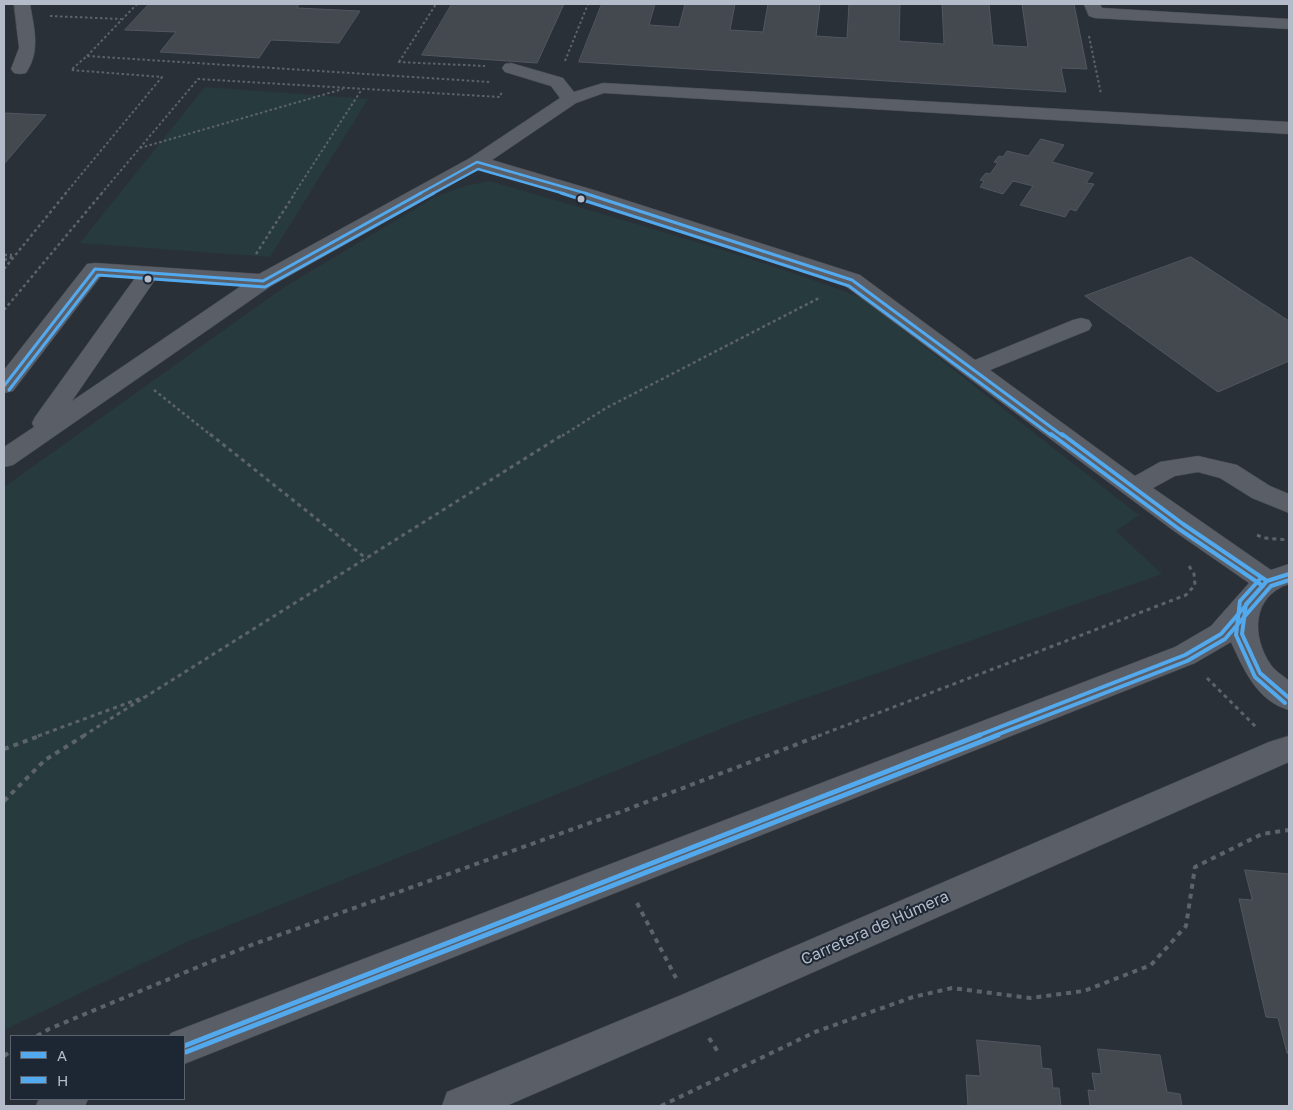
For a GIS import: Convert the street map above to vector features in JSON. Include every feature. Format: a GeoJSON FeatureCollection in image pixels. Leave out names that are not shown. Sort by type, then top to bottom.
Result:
{"type":"FeatureCollection","features":[{"type":"Feature","properties":{"kind":"street"},"geometry":{"type":"LineString","coordinates":[[1092,4],[1095,13],[1289,24]]}},
{"type":"Feature","properties":{"kind":"street"},"geometry":{"type":"LineString","coordinates":[[20,12],[28,48],[20,69]]}},
{"type":"Feature","properties":{"kind":"street"},"geometry":{"type":"LineString","coordinates":[[511,68],[557,82],[570,99]]}},
{"type":"Feature","properties":{"kind":"street"},"geometry":{"type":"LineString","coordinates":[[4,459],[263,281],[478,162],[570,99],[603,88],[1289,128]]}},
{"type":"Feature","properties":{"kind":"street"},"geometry":{"type":"LineString","coordinates":[[478,162],[581,192],[852,280],[1267,586]]}},
{"type":"Feature","properties":{"kind":"street"},"geometry":{"type":"LineString","coordinates":[[4,386],[95,269],[263,281]]}},
{"type":"Feature","properties":{"kind":"street"},"geometry":{"type":"LineString","coordinates":[[33,439],[150,272]]}},
{"type":"Feature","properties":{"kind":"street"},"geometry":{"type":"LineString","coordinates":[[973,369],[1081,325]]}},
{"type":"Feature","properties":{"kind":"street"},"geometry":{"type":"LineString","coordinates":[[1135,487],[1169,468],[1198,464],[1228,471],[1261,492],[1289,504]]}},
{"type":"Feature","properties":{"kind":"street"},"geometry":{"type":"LineString","coordinates":[[185,1046],[1185,655],[1221,634],[1267,586]]}},
{"type":"Feature","properties":{"kind":"street"},"geometry":{"type":"LineString","coordinates":[[1267,586],[1242,634],[1260,672],[1289,698]]}},
{"type":"Feature","properties":{"kind":"street","name":"Carretera de Húmera"},"geometry":{"type":"LineString","coordinates":[[461,1106],[692,1008],[1284,750]]}},
{"type":"Feature","properties":{"kind":"street"},"geometry":{"type":"LineString","coordinates":[[55,1106],[67,1100]]}},
{"type":"Feature","properties":{"kind":"path"},"geometry":{"type":"LineString","coordinates":[[4,269],[162,77],[71,70],[137,4]]}},
{"type":"Feature","properties":{"kind":"path"},"geometry":{"type":"LineString","coordinates":[[398,62],[436,4]]}},
{"type":"Feature","properties":{"kind":"path"},"geometry":{"type":"LineString","coordinates":[[20,12],[122,19]]}},
{"type":"Feature","properties":{"kind":"path"},"geometry":{"type":"LineString","coordinates":[[1088,32],[1105,116]]}},
{"type":"Feature","properties":{"kind":"path"},"geometry":{"type":"LineString","coordinates":[[87,56],[495,82]]}},
{"type":"Feature","properties":{"kind":"path"},"geometry":{"type":"LineString","coordinates":[[4,310],[198,79],[500,97],[502,90]]}},
{"type":"Feature","properties":{"kind":"path"},"geometry":{"type":"LineString","coordinates":[[140,148],[348,88]]}},
{"type":"Feature","properties":{"kind":"path"},"geometry":{"type":"LineString","coordinates":[[239,279],[362,89]]}},
{"type":"Feature","properties":{"kind":"path"},"geometry":{"type":"LineString","coordinates":[[4,255],[16,256]]}},
{"type":"Feature","properties":{"kind":"path"},"geometry":{"type":"LineString","coordinates":[[4,260],[16,256]]}},
{"type":"Feature","properties":{"kind":"path"},"geometry":{"type":"LineString","coordinates":[[4,801],[45,760],[606,408],[852,280]]}},
{"type":"Feature","properties":{"kind":"path"},"geometry":{"type":"LineString","coordinates":[[131,372],[367,559]]}},
{"type":"Feature","properties":{"kind":"path"},"geometry":{"type":"LineString","coordinates":[[1248,532],[1264,538],[1289,540]]}},
{"type":"Feature","properties":{"kind":"path"},"geometry":{"type":"LineString","coordinates":[[39,1035],[246,947],[623,811],[1186,595],[1195,585],[1194,574],[1188,564]]}},
{"type":"Feature","properties":{"kind":"path"},"geometry":{"type":"LineString","coordinates":[[1185,655],[1284,750]]}},
{"type":"Feature","properties":{"kind":"path"},"geometry":{"type":"LineString","coordinates":[[4,749],[152,694]]}},
{"type":"Feature","properties":{"kind":"path"},"geometry":{"type":"LineString","coordinates":[[661,1106],[815,1032],[913,997],[952,988],[1030,998],[1084,991],[1151,965],[1186,926],[1195,866],[1262,834],[1289,830]]}},
{"type":"Feature","properties":{"kind":"path"},"geometry":{"type":"LineString","coordinates":[[622,874],[692,1008],[718,1052]]}},
{"type":"Feature","properties":{"kind":"green space"},"geometry":{"type":"Polygon","coordinates":[[[205,87],[368,99],[270,257],[80,243],[205,87]]]}},
{"type":"Feature","properties":{"kind":"green space"},"geometry":{"type":"Polygon","coordinates":[[[490,181],[724,251],[862,298],[1139,515],[1116,531],[1162,574],[743,720],[187,942],[4,1030],[4,487],[286,286],[435,197],[464,186],[490,181]]]}},
{"type":"Feature","properties":{"kind":"building"},"geometry":{"type":"Polygon","coordinates":[[[149,4],[299,4],[297,8],[360,11],[339,43],[271,40],[259,58],[160,52],[176,32],[125,30],[149,4]]]}},
{"type":"Feature","properties":{"kind":"building"},"geometry":{"type":"Polygon","coordinates":[[[452,4],[564,4],[537,63],[422,55],[452,4]]]}},
{"type":"Feature","properties":{"kind":"building"},"geometry":{"type":"Polygon","coordinates":[[[602,4],[655,4],[649,25],[679,27],[685,4],[735,4],[730,30],[763,32],[768,4],[820,4],[816,36],[847,38],[849,4],[900,4],[899,41],[944,44],[942,4],[989,4],[993,45],[1028,47],[1022,4],[1074,4],[1087,69],[1061,68],[1066,92],[579,62],[602,4]]]}},
{"type":"Feature","properties":{"kind":"building"},"geometry":{"type":"Polygon","coordinates":[[[4,113],[46,115],[4,164],[5,126],[4,113]]]}},
{"type":"Feature","properties":{"kind":"building"},"geometry":{"type":"Polygon","coordinates":[[[1041,139],[1064,145],[1052,162],[1093,173],[1086,183],[1094,184],[1076,211],[1070,209],[1065,217],[1020,205],[1033,186],[1013,181],[1003,194],[980,187],[984,181],[980,180],[986,173],[990,174],[998,163],[994,162],[999,156],[1003,157],[1007,151],[1028,156],[1041,139]]]}},
{"type":"Feature","properties":{"kind":"building"},"geometry":{"type":"Polygon","coordinates":[[[1191,257],[1289,321],[1289,361],[1218,392],[1085,296],[1191,257]]]}},
{"type":"Feature","properties":{"kind":"building"},"geometry":{"type":"Polygon","coordinates":[[[1245,870],[1289,874],[1289,1054],[1287,1053],[1278,1018],[1266,1017],[1239,899],[1252,900],[1245,870]]]}},
{"type":"Feature","properties":{"kind":"building"},"geometry":{"type":"Polygon","coordinates":[[[977,1040],[1040,1046],[1042,1068],[1051,1069],[1053,1088],[1059,1088],[1061,1106],[968,1106],[966,1075],[980,1076],[977,1040]]]}},
{"type":"Feature","properties":{"kind":"building"},"geometry":{"type":"Polygon","coordinates":[[[1098,1049],[1160,1055],[1167,1092],[1180,1094],[1182,1106],[1090,1106],[1088,1090],[1095,1091],[1092,1073],[1101,1074],[1098,1049]]]}},
{"type":"Feature","properties":{"kind":"transit line","name":"A"},"geometry":{"type":"LineString","coordinates":[[4,386],[95,269],[263,281],[477,162],[590,195],[852,280],[1183,524],[1267,581]]}},
{"type":"Feature","properties":{"kind":"transit line","name":"H"},"geometry":{"type":"LineString","coordinates":[[9,390],[98,275],[265,287],[478,169],[588,201],[849,286],[1179,529],[1263,586]]}},
{"type":"Feature","properties":{"kind":"transit line","name":"A"},"geometry":{"type":"LineString","coordinates":[[185,1046],[1185,655],[1221,634],[1267,581],[1289,574]]}},
{"type":"Feature","properties":{"kind":"transit line","name":"H"},"geometry":{"type":"LineString","coordinates":[[1260,579],[1240,601],[1236,635],[1255,677],[1285,703]]}},
{"type":"Feature","properties":{"kind":"transit line","name":"H"},"geometry":{"type":"LineString","coordinates":[[186,1052],[1187,661],[1225,639],[1271,586],[1289,580]]}},
{"type":"Feature","properties":{"kind":"transit line","name":"A"},"geometry":{"type":"LineString","coordinates":[[1265,583],[1246,604],[1242,634],[1260,673],[1289,698]]}}]}
